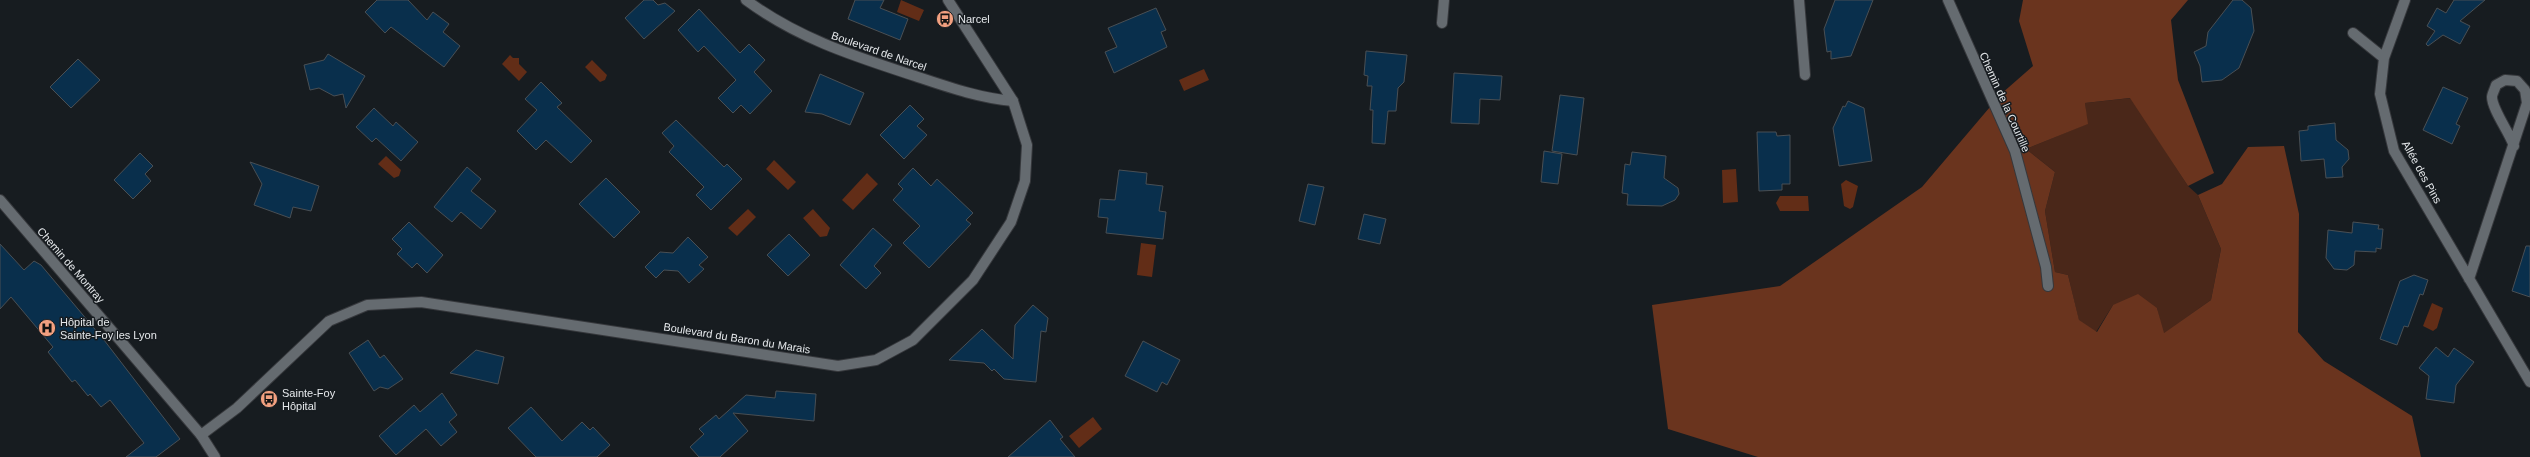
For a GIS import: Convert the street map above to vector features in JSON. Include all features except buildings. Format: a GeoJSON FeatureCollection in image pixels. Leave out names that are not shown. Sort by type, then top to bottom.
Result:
{"type":"FeatureCollection","features":[{"type":"Feature","properties":{"kind":"street","name":"Boulevard de Narcel"},"geometry":{"type":"LineString","coordinates":[[746,0],[769,17],[833,50],[985,99],[1013,101]]}},
{"type":"Feature","properties":{"kind":"street","name":"Boulevard du Baron du Marais"},"geometry":{"type":"LineString","coordinates":[[201,434],[237,408],[329,321],[367,305],[421,302],[838,366],[876,360],[913,340],[973,280],[1011,222],[1025,181],[1027,145],[1013,101],[948,0]]}},
{"type":"Feature","properties":{"kind":"street"},"geometry":{"type":"LineString","coordinates":[[1442,23],[1444,0]]}},
{"type":"Feature","properties":{"kind":"street"},"geometry":{"type":"LineString","coordinates":[[1799,0],[1805,75]]}},
{"type":"Feature","properties":{"kind":"street","name":"Chemin de la Courtille"},"geometry":{"type":"LineString","coordinates":[[1948,0],[2015,151],[2046,267],[2048,286]]}},
{"type":"Feature","properties":{"kind":"street","name":"Allée des Pins"},"geometry":{"type":"LineString","coordinates":[[2405,0],[2384,58],[2380,94],[2394,151],[2530,382]]}},
{"type":"Feature","properties":{"kind":"street"},"geometry":{"type":"LineString","coordinates":[[2353,33],[2384,58]]}},
{"type":"Feature","properties":{"kind":"street"},"geometry":{"type":"LineString","coordinates":[[2469,279],[2514,146],[2527,103],[2525,90],[2516,81],[2505,80],[2496,86],[2492,97],[2496,112],[2510,133],[2514,146]]}},
{"type":"Feature","properties":{"kind":"street","name":"Chemin de Montray"},"geometry":{"type":"LineString","coordinates":[[0,200],[201,434],[215,457]]}},
{"type":"Feature","properties":{"kind":"shaded area"},"geometry":{"type":"Polygon","coordinates":[[[901,0],[924,10],[919,21],[897,12],[901,0]]]}},
{"type":"Feature","properties":{"kind":"shaded area"},"geometry":{"type":"Polygon","coordinates":[[[2023,0],[2188,0],[2171,20],[2178,80],[2214,173],[2188,186],[2130,98],[2085,103],[2088,124],[2026,149],[2055,172],[2045,211],[2055,272],[2068,275],[2079,320],[2097,332],[2113,305],[2138,294],[2157,308],[2164,333],[2211,300],[2221,249],[2198,195],[2222,184],[2248,147],[2284,146],[2299,214],[2298,332],[2324,361],[2412,416],[2421,457],[1758,457],[1668,429],[1652,305],[1780,286],[1922,187],[2001,94],[2033,66],[2019,21],[2023,0]]]}},
{"type":"Feature","properties":{"kind":"shaded area"},"geometry":{"type":"Polygon","coordinates":[[[510,55],[513,58],[519,58],[519,64],[527,72],[519,81],[502,64],[510,55]]]}},
{"type":"Feature","properties":{"kind":"shaded area"},"geometry":{"type":"Polygon","coordinates":[[[592,60],[607,75],[605,80],[600,82],[585,67],[592,60]]]}},
{"type":"Feature","properties":{"kind":"shaded area"},"geometry":{"type":"Polygon","coordinates":[[[1204,69],[1209,80],[1184,91],[1179,80],[1204,69]]]}},
{"type":"Feature","properties":{"kind":"shaded area"},"geometry":{"type":"Polygon","coordinates":[[[2131,98],[2188,186],[2198,195],[2221,249],[2211,300],[2163,334],[2157,308],[2113,305],[2096,332],[2079,321],[2068,275],[2055,272],[2045,211],[2055,172],[2026,149],[2087,124],[2085,103],[2131,98]]]}},
{"type":"Feature","properties":{"kind":"shaded area"},"geometry":{"type":"Polygon","coordinates":[[[386,156],[401,170],[399,176],[394,178],[378,164],[386,156]]]}},
{"type":"Feature","properties":{"kind":"shaded area"},"geometry":{"type":"Polygon","coordinates":[[[774,160],[796,182],[788,190],[766,169],[774,160]]]}},
{"type":"Feature","properties":{"kind":"shaded area"},"geometry":{"type":"Polygon","coordinates":[[[1736,169],[1738,202],[1723,203],[1722,170],[1736,169]]]}},
{"type":"Feature","properties":{"kind":"shaded area"},"geometry":{"type":"Polygon","coordinates":[[[867,173],[878,184],[853,210],[842,200],[867,173]]]}},
{"type":"Feature","properties":{"kind":"shaded area"},"geometry":{"type":"Polygon","coordinates":[[[1846,180],[1858,186],[1853,207],[1850,209],[1844,206],[1841,184],[1846,180]]]}},
{"type":"Feature","properties":{"kind":"shaded area"},"geometry":{"type":"Polygon","coordinates":[[[1780,196],[1808,196],[1809,211],[1780,211],[1776,203],[1780,196]]]}},
{"type":"Feature","properties":{"kind":"shaded area"},"geometry":{"type":"Polygon","coordinates":[[[748,209],[756,217],[737,236],[728,228],[748,209]]]}},
{"type":"Feature","properties":{"kind":"shaded area"},"geometry":{"type":"Polygon","coordinates":[[[813,209],[830,228],[827,236],[820,237],[803,218],[813,209]]]}},
{"type":"Feature","properties":{"kind":"shaded area"},"geometry":{"type":"Polygon","coordinates":[[[1141,243],[1156,245],[1152,277],[1137,275],[1141,243]]]}},
{"type":"Feature","properties":{"kind":"shaded area"},"geometry":{"type":"Polygon","coordinates":[[[2432,303],[2443,308],[2437,328],[2433,331],[2423,326],[2432,303]]]}},
{"type":"Feature","properties":{"kind":"shaded area"},"geometry":{"type":"Polygon","coordinates":[[[1093,417],[1102,429],[1079,448],[1069,436],[1093,417]]]}},
{"type":"Feature","properties":{"kind":"place","name":"Narcel"},"geometry":{"type":"Point","coordinates":[945,19]}},
{"type":"Feature","properties":{"kind":"place","name":"Hôpital de Sainte-Foy les Lyon"},"geometry":{"type":"Point","coordinates":[47,328]}},
{"type":"Feature","properties":{"kind":"place","name":"Sainte-Foy Hôpital"},"geometry":{"type":"Point","coordinates":[269,399]}}]}
